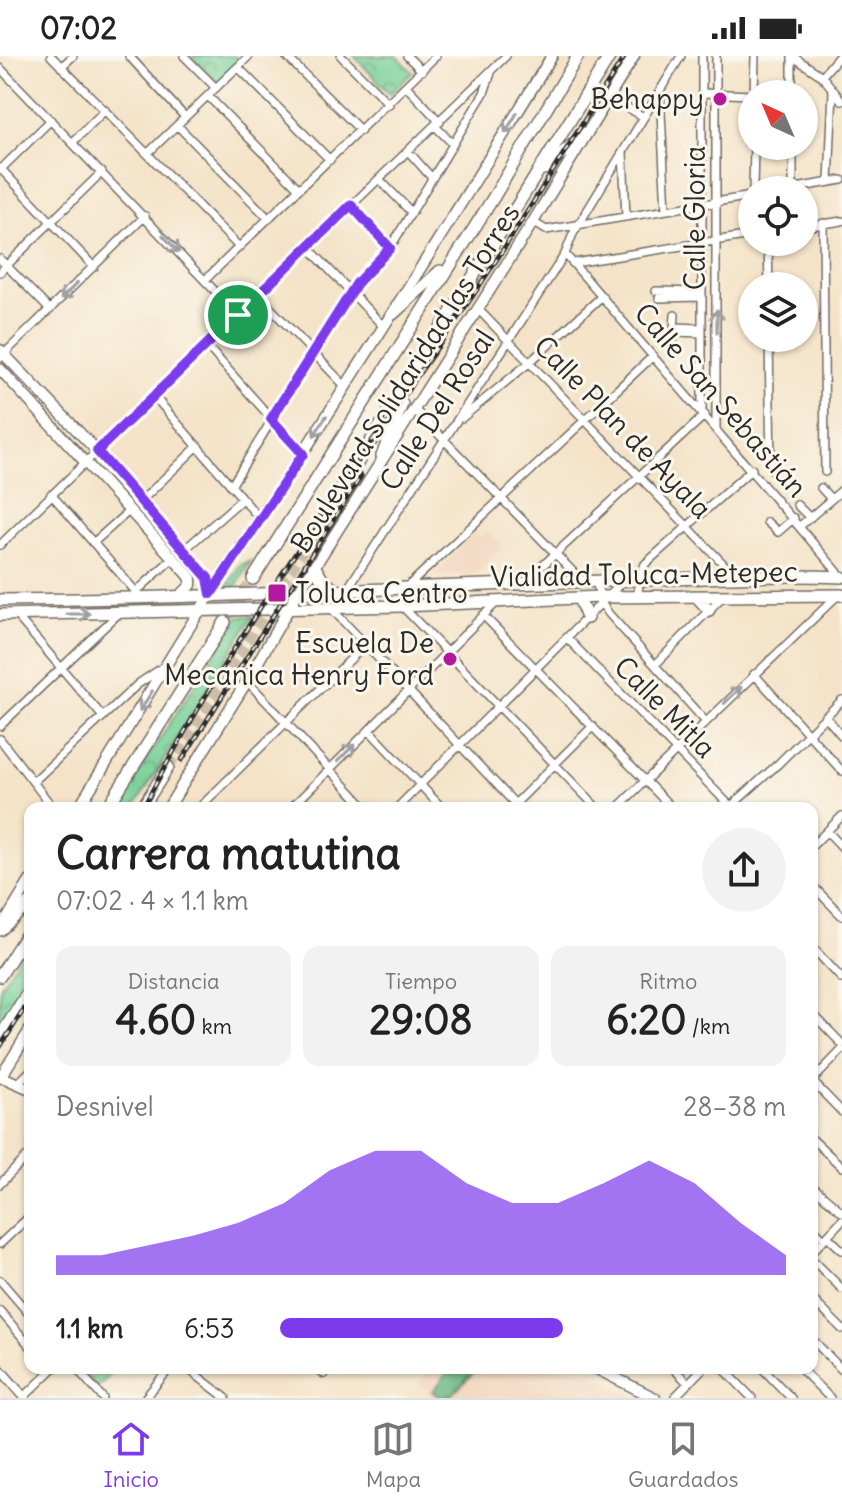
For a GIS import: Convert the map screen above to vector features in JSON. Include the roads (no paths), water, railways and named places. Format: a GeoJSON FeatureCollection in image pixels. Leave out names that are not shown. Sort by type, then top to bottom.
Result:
{"type":"FeatureCollection","features":[{"type":"Feature","properties":{"kind":"highway","name":"Boulevard Solidaridad las Torres"},"geometry":{"type":"LineString","coordinates":[[253,579],[495,195],[578,56]]}},
{"type":"Feature","properties":{"kind":"highway","name":"Boulevard Solidaridad las Torres"},"geometry":{"type":"LineString","coordinates":[[322,520],[610,56]]}},
{"type":"Feature","properties":{"kind":"highway"},"geometry":{"type":"LineString","coordinates":[[537,174],[587,132]]}},
{"type":"Feature","properties":{"kind":"highway"},"geometry":{"type":"LineString","coordinates":[[393,314],[450,263]]}},
{"type":"Feature","properties":{"kind":"highway"},"geometry":{"type":"LineString","coordinates":[[382,456],[413,377]]}},
{"type":"Feature","properties":{"kind":"highway"},"geometry":{"type":"LineString","coordinates":[[314,566],[322,579],[341,592]]}},
{"type":"Feature","properties":{"kind":"highway","name":"Vialidad Toluca-Metepec"},"geometry":{"type":"LineString","coordinates":[[0,600],[297,594],[526,581],[842,577]]}},
{"type":"Feature","properties":{"kind":"highway","name":"Vialidad Toluca-Metepec"},"geometry":{"type":"LineString","coordinates":[[0,615],[402,606],[579,598],[840,595]]}},
{"type":"Feature","properties":{"kind":"highway"},"geometry":{"type":"LineString","coordinates":[[697,597],[709,610]]}},
{"type":"Feature","properties":{"kind":"highway"},"geometry":{"type":"LineString","coordinates":[[579,598],[587,618]]}},
{"type":"Feature","properties":{"kind":"highway"},"geometry":{"type":"LineString","coordinates":[[111,802],[225,622]]}},
{"type":"Feature","properties":{"kind":"highway"},"geometry":{"type":"LineString","coordinates":[[146,802],[168,767]]}},
{"type":"Feature","properties":{"kind":"highway"},"geometry":{"type":"LineString","coordinates":[[0,930],[24,908]]}},
{"type":"Feature","properties":{"kind":"highway"},"geometry":{"type":"LineString","coordinates":[[0,976],[24,938]]}},
{"type":"Feature","properties":{"kind":"highway"},"geometry":{"type":"LineString","coordinates":[[0,1037],[24,999]]}},
{"type":"Feature","properties":{"kind":"main road","name":"Boulevard Solidaridad las Torres"},"geometry":{"type":"LineString","coordinates":[[82,802],[211,594],[393,314],[552,56]]}},
{"type":"Feature","properties":{"kind":"main road","name":"Boulevard Solidaridad las Torres"},"geometry":{"type":"LineString","coordinates":[[172,802],[382,456],[533,222],[634,56]]}},
{"type":"Feature","properties":{"kind":"main road"},"geometry":{"type":"LineString","coordinates":[[1,354],[97,451],[184,550],[208,578],[211,594]]}},
{"type":"Feature","properties":{"kind":"main road"},"geometry":{"type":"LineString","coordinates":[[0,369],[191,578],[189,589],[179,597]]}},
{"type":"Feature","properties":{"kind":"main road"},"geometry":{"type":"LineString","coordinates":[[0,930],[24,891]]}},
{"type":"Feature","properties":{"kind":"main road"},"geometry":{"type":"LineString","coordinates":[[24,1039],[0,1076],[24,1086]]}},
{"type":"Feature","properties":{"kind":"main road"},"geometry":{"type":"LineString","coordinates":[[0,1063],[16,1052]]}},
{"type":"Feature","properties":{"kind":"main road"},"geometry":{"type":"LineString","coordinates":[[16,1052],[17,1083]]}},
{"type":"Feature","properties":{"kind":"main road"},"geometry":{"type":"LineString","coordinates":[[607,1374],[655,1398]]}},
{"type":"Feature","properties":{"kind":"street"},"geometry":{"type":"LineString","coordinates":[[51,56],[239,247]]}},
{"type":"Feature","properties":{"kind":"street"},"geometry":{"type":"LineString","coordinates":[[61,67],[73,56]]}},
{"type":"Feature","properties":{"kind":"street"},"geometry":{"type":"LineString","coordinates":[[129,56],[185,117]]}},
{"type":"Feature","properties":{"kind":"street"},"geometry":{"type":"LineString","coordinates":[[184,56],[216,88]]}},
{"type":"Feature","properties":{"kind":"street"},"geometry":{"type":"LineString","coordinates":[[286,56],[361,131]]}},
{"type":"Feature","properties":{"kind":"street"},"geometry":{"type":"LineString","coordinates":[[341,56],[389,104]]}},
{"type":"Feature","properties":{"kind":"street"},"geometry":{"type":"LineString","coordinates":[[407,56],[422,71]]}},
{"type":"Feature","properties":{"kind":"street"},"geometry":{"type":"LineString","coordinates":[[205,280],[436,56]]}},
{"type":"Feature","properties":{"kind":"street"},"geometry":{"type":"LineString","coordinates":[[0,545],[506,56]]}},
{"type":"Feature","properties":{"kind":"street","name":"Calle Del Rosal"},"geometry":{"type":"LineString","coordinates":[[341,592],[456,424],[565,254],[578,224],[681,56]]}},
{"type":"Feature","properties":{"kind":"street","name":"Calle Gloria"},"geometry":{"type":"LineString","coordinates":[[702,56],[704,414]]}},
{"type":"Feature","properties":{"kind":"street","name":"Calle Gloria"},"geometry":{"type":"LineString","coordinates":[[716,56],[716,427]]}},
{"type":"Feature","properties":{"kind":"street"},"geometry":{"type":"LineString","coordinates":[[754,80],[755,56]]}},
{"type":"Feature","properties":{"kind":"street"},"geometry":{"type":"LineString","coordinates":[[792,56],[822,76],[842,101]]}},
{"type":"Feature","properties":{"kind":"street"},"geometry":{"type":"LineString","coordinates":[[792,56],[792,80]]}},
{"type":"Feature","properties":{"kind":"street"},"geometry":{"type":"LineString","coordinates":[[822,76],[839,56]]}},
{"type":"Feature","properties":{"kind":"street"},"geometry":{"type":"LineString","coordinates":[[148,153],[246,57]]}},
{"type":"Feature","properties":{"kind":"street"},"geometry":{"type":"LineString","coordinates":[[238,67],[330,160]]}},
{"type":"Feature","properties":{"kind":"street"},"geometry":{"type":"LineString","coordinates":[[0,68],[238,315]]}},
{"type":"Feature","properties":{"kind":"street"},"geometry":{"type":"LineString","coordinates":[[231,486],[350,293],[390,248],[484,93],[492,69]]}},
{"type":"Feature","properties":{"kind":"street"},"geometry":{"type":"LineString","coordinates":[[407,87],[453,144]]}},
{"type":"Feature","properties":{"kind":"street"},"geometry":{"type":"LineString","coordinates":[[829,182],[833,90]]}},
{"type":"Feature","properties":{"kind":"street"},"geometry":{"type":"LineString","coordinates":[[660,91],[666,210]]}},
{"type":"Feature","properties":{"kind":"street"},"geometry":{"type":"LineString","coordinates":[[702,93],[738,94]]}},
{"type":"Feature","properties":{"kind":"street"},"geometry":{"type":"LineString","coordinates":[[208,96],[299,189]]}},
{"type":"Feature","properties":{"kind":"street"},"geometry":{"type":"LineString","coordinates":[[617,102],[644,117]]}},
{"type":"Feature","properties":{"kind":"street"},"geometry":{"type":"LineString","coordinates":[[73,142],[105,110]]}},
{"type":"Feature","properties":{"kind":"street"},"geometry":{"type":"LineString","coordinates":[[51,120],[0,169],[94,267]]}},
{"type":"Feature","properties":{"kind":"street"},"geometry":{"type":"LineString","coordinates":[[177,125],[269,219]]}},
{"type":"Feature","properties":{"kind":"street"},"geometry":{"type":"LineString","coordinates":[[408,151],[432,178]]}},
{"type":"Feature","properties":{"kind":"street"},"geometry":{"type":"LineString","coordinates":[[623,152],[626,217]]}},
{"type":"Feature","properties":{"kind":"street"},"geometry":{"type":"LineString","coordinates":[[0,272],[102,172]]}},
{"type":"Feature","properties":{"kind":"street"},"geometry":{"type":"LineString","coordinates":[[379,179],[411,212]]}},
{"type":"Feature","properties":{"kind":"street"},"geometry":{"type":"LineString","coordinates":[[818,184],[842,180]]}},
{"type":"Feature","properties":{"kind":"street"},"geometry":{"type":"LineString","coordinates":[[533,222],[546,230],[738,196]]}},
{"type":"Feature","properties":{"kind":"street"},"geometry":{"type":"LineString","coordinates":[[351,205],[390,248]]}},
{"type":"Feature","properties":{"kind":"street"},"geometry":{"type":"LineString","coordinates":[[1,354],[145,216]]}},
{"type":"Feature","properties":{"kind":"street"},"geometry":{"type":"LineString","coordinates":[[818,224],[842,221]]}},
{"type":"Feature","properties":{"kind":"street"},"geometry":{"type":"LineString","coordinates":[[823,223],[825,472]]}},
{"type":"Feature","properties":{"kind":"street"},"geometry":{"type":"LineString","coordinates":[[574,263],[738,237]]}},
{"type":"Feature","properties":{"kind":"street"},"geometry":{"type":"LineString","coordinates":[[307,246],[384,327]]}},
{"type":"Feature","properties":{"kind":"street","name":"Calle San Sebastián"},"geometry":{"type":"LineString","coordinates":[[565,254],[842,577]]}},
{"type":"Feature","properties":{"kind":"street"},"geometry":{"type":"LineString","coordinates":[[0,259],[50,310]]}},
{"type":"Feature","properties":{"kind":"street"},"geometry":{"type":"LineString","coordinates":[[657,294],[702,294]]}},
{"type":"Feature","properties":{"kind":"street"},"geometry":{"type":"LineString","coordinates":[[259,296],[345,386]]}},
{"type":"Feature","properties":{"kind":"street"},"geometry":{"type":"LineString","coordinates":[[456,424],[602,296]]}},
{"type":"Feature","properties":{"kind":"street","name":"Calle Plan de Ayala"},"geometry":{"type":"LineString","coordinates":[[477,308],[737,578]]}},
{"type":"Feature","properties":{"kind":"street"},"geometry":{"type":"LineString","coordinates":[[664,338],[673,329],[702,330]]}},
{"type":"Feature","properties":{"kind":"street"},"geometry":{"type":"LineString","coordinates":[[206,345],[303,454]]}},
{"type":"Feature","properties":{"kind":"street"},"geometry":{"type":"LineString","coordinates":[[769,352],[771,469]]}},
{"type":"Feature","properties":{"kind":"street"},"geometry":{"type":"LineString","coordinates":[[406,588],[653,356]]}},
{"type":"Feature","properties":{"kind":"street"},"geometry":{"type":"LineString","coordinates":[[154,396],[254,512]]}},
{"type":"Feature","properties":{"kind":"street"},"geometry":{"type":"LineString","coordinates":[[413,408],[582,581]]}},
{"type":"Feature","properties":{"kind":"street"},"geometry":{"type":"LineString","coordinates":[[526,581],[704,414]]}},
{"type":"Feature","properties":{"kind":"street"},"geometry":{"type":"LineString","coordinates":[[141,501],[198,446]]}},
{"type":"Feature","properties":{"kind":"street"},"geometry":{"type":"LineString","coordinates":[[638,597],[639,580],[645,564],[752,469]]}},
{"type":"Feature","properties":{"kind":"street"},"geometry":{"type":"LineString","coordinates":[[821,488],[831,499]]}},
{"type":"Feature","properties":{"kind":"street"},"geometry":{"type":"LineString","coordinates":[[800,526],[842,490]]}},
{"type":"Feature","properties":{"kind":"street"},"geometry":{"type":"LineString","coordinates":[[51,494],[136,592],[173,558]]}},
{"type":"Feature","properties":{"kind":"street"},"geometry":{"type":"LineString","coordinates":[[184,550],[242,499]]}},
{"type":"Feature","properties":{"kind":"street"},"geometry":{"type":"LineString","coordinates":[[797,505],[810,518]]}},
{"type":"Feature","properties":{"kind":"street"},"geometry":{"type":"LineString","coordinates":[[93,543],[130,510]]}},
{"type":"Feature","properties":{"kind":"street"},"geometry":{"type":"LineString","coordinates":[[767,522],[778,532],[794,518]]}},
{"type":"Feature","properties":{"kind":"street"},"geometry":{"type":"LineString","coordinates":[[0,529],[8,537]]}},
{"type":"Feature","properties":{"kind":"street"},"geometry":{"type":"LineString","coordinates":[[403,802],[624,580]]}},
{"type":"Feature","properties":{"kind":"street"},"geometry":{"type":"LineString","coordinates":[[596,581],[604,599],[655,665],[705,721]]}},
{"type":"Feature","properties":{"kind":"street"},"geometry":{"type":"LineString","coordinates":[[623,802],[840,595]]}},
{"type":"Feature","properties":{"kind":"street"},"geometry":{"type":"LineString","coordinates":[[655,665],[722,597]]}},
{"type":"Feature","properties":{"kind":"street"},"geometry":{"type":"LineString","coordinates":[[298,802],[499,600]]}},
{"type":"Feature","properties":{"kind":"street"},"geometry":{"type":"LineString","coordinates":[[402,606],[591,802]]}},
{"type":"Feature","properties":{"kind":"street"},"geometry":{"type":"LineString","coordinates":[[330,607],[510,802]]}},
{"type":"Feature","properties":{"kind":"street"},"geometry":{"type":"LineString","coordinates":[[15,614],[103,717]]}},
{"type":"Feature","properties":{"kind":"street"},"geometry":{"type":"LineString","coordinates":[[0,726],[118,614]]}},
{"type":"Feature","properties":{"kind":"street"},"geometry":{"type":"LineString","coordinates":[[483,615],[666,802]]}},
{"type":"Feature","properties":{"kind":"street","name":"Calle Mitla"},"geometry":{"type":"LineString","coordinates":[[567,638],[725,802]]}},
{"type":"Feature","properties":{"kind":"street"},"geometry":{"type":"LineString","coordinates":[[205,802],[365,645]]}},
{"type":"Feature","properties":{"kind":"street"},"geometry":{"type":"LineString","coordinates":[[33,782],[138,684],[167,665]]}},
{"type":"Feature","properties":{"kind":"street"},"geometry":{"type":"LineString","coordinates":[[754,674],[842,771]]}},
{"type":"Feature","properties":{"kind":"street"},"geometry":{"type":"LineString","coordinates":[[247,681],[360,802]]}},
{"type":"Feature","properties":{"kind":"street"},"geometry":{"type":"LineString","coordinates":[[735,802],[842,700]]}},
{"type":"Feature","properties":{"kind":"street"},"geometry":{"type":"LineString","coordinates":[[825,716],[842,736]]}},
{"type":"Feature","properties":{"kind":"street"},"geometry":{"type":"LineString","coordinates":[[520,802],[593,726]]}},
{"type":"Feature","properties":{"kind":"street"},"geometry":{"type":"LineString","coordinates":[[369,730],[436,802]]}},
{"type":"Feature","properties":{"kind":"street"},"geometry":{"type":"LineString","coordinates":[[0,739],[48,802]]}},
{"type":"Feature","properties":{"kind":"street"},"geometry":{"type":"LineString","coordinates":[[818,840],[842,816]]}},
{"type":"Feature","properties":{"kind":"street"},"geometry":{"type":"LineString","coordinates":[[827,831],[842,847]]}},
{"type":"Feature","properties":{"kind":"street"},"geometry":{"type":"LineString","coordinates":[[818,891],[842,916]]}},
{"type":"Feature","properties":{"kind":"street"},"geometry":{"type":"LineString","coordinates":[[818,953],[842,979]]}},
{"type":"Feature","properties":{"kind":"street"},"geometry":{"type":"LineString","coordinates":[[818,1020],[842,1047],[818,1074]]}},
{"type":"Feature","properties":{"kind":"street"},"geometry":{"type":"LineString","coordinates":[[17,1083],[24,1077]]}},
{"type":"Feature","properties":{"kind":"street"},"geometry":{"type":"LineString","coordinates":[[818,1087],[842,1112]]}},
{"type":"Feature","properties":{"kind":"street"},"geometry":{"type":"LineString","coordinates":[[818,1145],[842,1167]]}},
{"type":"Feature","properties":{"kind":"street"},"geometry":{"type":"LineString","coordinates":[[0,1184],[24,1160]]}},
{"type":"Feature","properties":{"kind":"street"},"geometry":{"type":"LineString","coordinates":[[818,1191],[842,1212]]}},
{"type":"Feature","properties":{"kind":"street"},"geometry":{"type":"LineString","coordinates":[[818,1246],[842,1220]]}},
{"type":"Feature","properties":{"kind":"street"},"geometry":{"type":"LineString","coordinates":[[0,1244],[24,1222]]}},
{"type":"Feature","properties":{"kind":"street"},"geometry":{"type":"LineString","coordinates":[[818,1231],[842,1250]]}},
{"type":"Feature","properties":{"kind":"street"},"geometry":{"type":"LineString","coordinates":[[818,1265],[842,1289]]}},
{"type":"Feature","properties":{"kind":"street"},"geometry":{"type":"LineString","coordinates":[[0,1280],[24,1308]]}},
{"type":"Feature","properties":{"kind":"street"},"geometry":{"type":"LineString","coordinates":[[818,1305],[842,1329]]}},
{"type":"Feature","properties":{"kind":"street"},"geometry":{"type":"LineString","coordinates":[[0,1311],[24,1339]]}},
{"type":"Feature","properties":{"kind":"street"},"geometry":{"type":"LineString","coordinates":[[818,1345],[842,1370]]}},
{"type":"Feature","properties":{"kind":"street"},"geometry":{"type":"LineString","coordinates":[[0,1369],[22,1395]]}},
{"type":"Feature","properties":{"kind":"street"},"geometry":{"type":"LineString","coordinates":[[10,1398],[22,1395],[45,1374]]}},
{"type":"Feature","properties":{"kind":"street"},"geometry":{"type":"LineString","coordinates":[[81,1374],[103,1398]]}},
{"type":"Feature","properties":{"kind":"street"},"geometry":{"type":"LineString","coordinates":[[145,1398],[165,1374]]}},
{"type":"Feature","properties":{"kind":"street"},"geometry":{"type":"LineString","coordinates":[[195,1374],[226,1398]]}},
{"type":"Feature","properties":{"kind":"street"},"geometry":{"type":"LineString","coordinates":[[679,1374],[688,1383]]}},
{"type":"Feature","properties":{"kind":"street"},"geometry":{"type":"LineString","coordinates":[[674,1398],[697,1374]]}},
{"type":"Feature","properties":{"kind":"street"},"geometry":{"type":"LineString","coordinates":[[729,1374],[752,1398]]}},
{"type":"Feature","properties":{"kind":"street"},"geometry":{"type":"LineString","coordinates":[[768,1374],[791,1398]]}},
{"type":"Feature","properties":{"kind":"street"},"geometry":{"type":"LineString","coordinates":[[806,1374],[830,1398]]}},
{"type":"Feature","properties":{"kind":"tunnel"},"geometry":{"type":"LineString","coordinates":[[168,767],[322,520]]}},
{"type":"Feature","properties":{"kind":"tunnel"},"geometry":{"type":"LineString","coordinates":[[225,622],[253,579]]}},
{"type":"Feature","properties":{"kind":"railway"},"geometry":{"type":"LineString","coordinates":[[146,802],[247,628],[489,272],[625,56]]}},
{"type":"Feature","properties":{"kind":"railway"},"geometry":{"type":"LineString","coordinates":[[182,760],[361,476]]}},
{"type":"Feature","properties":{"kind":"railway"},"geometry":{"type":"LineString","coordinates":[[0,1047],[24,1009]]}},
{"type":"Feature","properties":{"kind":"place","name":"Behappy"},"geometry":{"type":"Point","coordinates":[720,99]}},
{"type":"Feature","properties":{"kind":"place","name":"Toluca Centro"},"geometry":{"type":"Point","coordinates":[277,593]}},
{"type":"Feature","properties":{"kind":"place","name":"Escuela De Mecanica Henry Ford"},"geometry":{"type":"Point","coordinates":[450,659]}}]}
